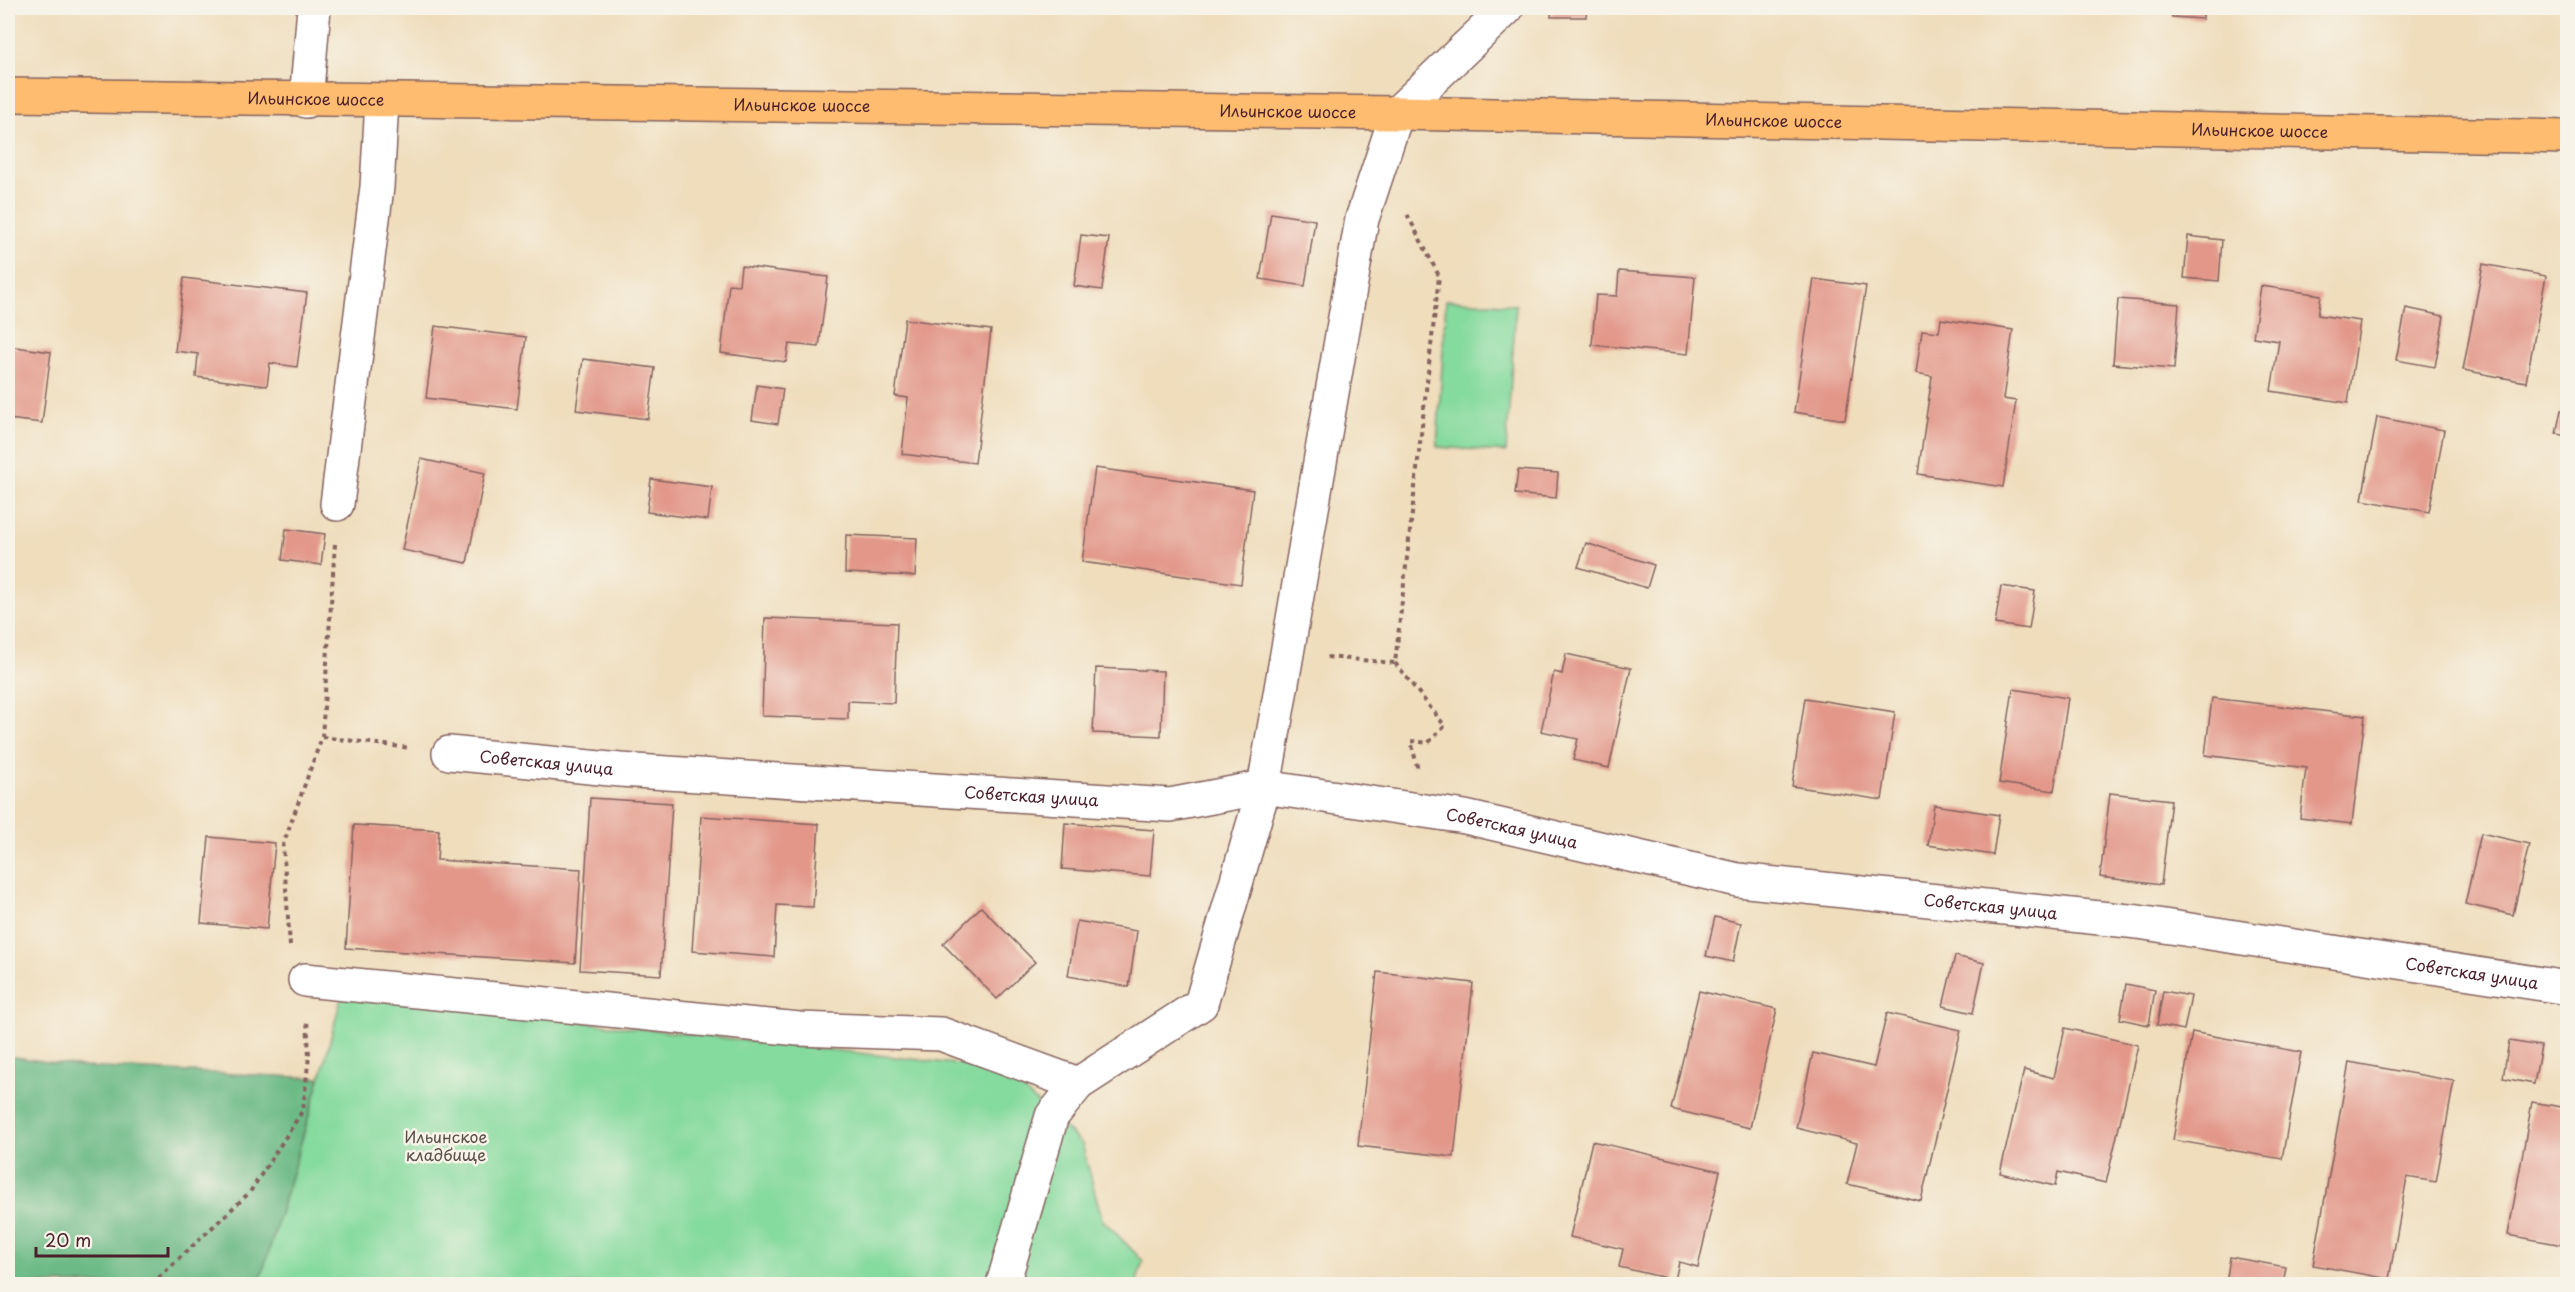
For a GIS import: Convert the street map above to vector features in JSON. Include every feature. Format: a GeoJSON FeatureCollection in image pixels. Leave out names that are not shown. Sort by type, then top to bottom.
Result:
{"type":"FeatureCollection","features":[{"type":"Feature","properties":{"kind":"main road","name":"Ильинское шоссе"},"geometry":{"type":"LineString","coordinates":[[8,95],[382,102],[1397,113],[2568,137]]}},
{"type":"Feature","properties":{"kind":"street"},"geometry":{"type":"LineString","coordinates":[[306,101],[314,8]]}},
{"type":"Feature","properties":{"kind":"street"},"geometry":{"type":"LineString","coordinates":[[1002,1284],[1052,1116],[1078,1084],[1201,1004],[1264,787],[1362,219],[1397,113],[1507,8]]}},
{"type":"Feature","properties":{"kind":"street"},"geometry":{"type":"LineString","coordinates":[[337,504],[378,187],[382,102]]}},
{"type":"Feature","properties":{"kind":"street","name":"Советская улица"},"geometry":{"type":"LineString","coordinates":[[449,753],[620,770],[1170,805],[1264,787],[1465,817],[1738,880],[2138,922],[2568,988]]}},
{"type":"Feature","properties":{"kind":"street"},"geometry":{"type":"LineString","coordinates":[[305,980],[799,1029],[941,1034],[1078,1084]]}},
{"type":"Feature","properties":{"kind":"path"},"geometry":{"type":"LineString","coordinates":[[1402,203],[1439,276],[1395,663],[1444,726],[1428,743],[1411,741],[1427,812]]}},
{"type":"Feature","properties":{"kind":"path"},"geometry":{"type":"LineString","coordinates":[[152,1284],[250,1192],[303,1110],[309,1056],[305,980],[290,947],[283,845],[322,737],[337,504]]}},
{"type":"Feature","properties":{"kind":"path"},"geometry":{"type":"LineString","coordinates":[[1287,653],[1395,663]]}},
{"type":"Feature","properties":{"kind":"path"},"geometry":{"type":"LineString","coordinates":[[322,737],[449,753]]}},
{"type":"Feature","properties":{"kind":"green space"},"geometry":{"type":"Polygon","coordinates":[[[1446,300],[1516,305],[1506,452],[1437,447],[1446,300]]]}},
{"type":"Feature","properties":{"kind":"green space","name":"Ильинское кладбище"},"geometry":{"type":"Polygon","coordinates":[[[342,995],[1000,1069],[1082,1144],[1102,1219],[1143,1261],[1136,1284],[259,1284],[320,1079],[342,995]]]}},
{"type":"Feature","properties":{"kind":"green space"},"geometry":{"type":"Polygon","coordinates":[[[8,1056],[82,1067],[320,1078],[259,1284],[8,1284],[8,1056]]]}},
{"type":"Feature","properties":{"kind":"building"},"geometry":{"type":"Polygon","coordinates":[[[1552,8],[1587,8],[1586,17],[1551,17],[1552,8]]]}},
{"type":"Feature","properties":{"kind":"building"},"geometry":{"type":"Polygon","coordinates":[[[2172,8],[2203,8],[2203,19],[2172,17],[2172,8]]]}},
{"type":"Feature","properties":{"kind":"building"},"geometry":{"type":"Polygon","coordinates":[[[1271,213],[1315,220],[1305,286],[1260,279],[1271,213]]]}},
{"type":"Feature","properties":{"kind":"building"},"geometry":{"type":"Polygon","coordinates":[[[1081,235],[1109,238],[1102,290],[1074,286],[1081,235]]]}},
{"type":"Feature","properties":{"kind":"building"},"geometry":{"type":"Polygon","coordinates":[[[2188,236],[2222,240],[2219,281],[2184,278],[2188,236]]]}},
{"type":"Feature","properties":{"kind":"building"},"geometry":{"type":"Polygon","coordinates":[[[2483,264],[2546,276],[2526,382],[2463,370],[2483,264]]]}},
{"type":"Feature","properties":{"kind":"building"},"geometry":{"type":"Polygon","coordinates":[[[741,266],[828,277],[819,347],[789,344],[786,362],[721,353],[729,284],[739,285],[741,266]]]}},
{"type":"Feature","properties":{"kind":"building"},"geometry":{"type":"Polygon","coordinates":[[[1619,271],[1695,277],[1688,354],[1592,345],[1596,295],[1617,296],[1619,271]]]}},
{"type":"Feature","properties":{"kind":"building"},"geometry":{"type":"Polygon","coordinates":[[[184,278],[307,293],[297,367],[270,363],[267,386],[196,377],[198,354],[175,351],[184,278]]]}},
{"type":"Feature","properties":{"kind":"building"},"geometry":{"type":"Polygon","coordinates":[[[1814,279],[1866,286],[1845,420],[1794,412],[1814,279]]]}},
{"type":"Feature","properties":{"kind":"building"},"geometry":{"type":"Polygon","coordinates":[[[2261,286],[2321,295],[2318,315],[2360,321],[2348,403],[2271,391],[2279,341],[2253,337],[2261,286]]]}},
{"type":"Feature","properties":{"kind":"building"},"geometry":{"type":"Polygon","coordinates":[[[2118,299],[2179,304],[2174,369],[2113,364],[2118,299]]]}},
{"type":"Feature","properties":{"kind":"building"},"geometry":{"type":"Polygon","coordinates":[[[2406,308],[2444,316],[2435,367],[2396,360],[2406,308]]]}},
{"type":"Feature","properties":{"kind":"building"},"geometry":{"type":"Polygon","coordinates":[[[905,319],[991,330],[975,463],[902,454],[908,398],[895,396],[905,319]]]}},
{"type":"Feature","properties":{"kind":"building"},"geometry":{"type":"Polygon","coordinates":[[[1941,319],[2013,330],[2003,399],[2016,401],[2003,487],[1918,474],[1932,376],[1916,373],[1922,330],[1939,332],[1941,319]]]}},
{"type":"Feature","properties":{"kind":"building"},"geometry":{"type":"Polygon","coordinates":[[[435,326],[526,337],[517,409],[426,398],[435,326]]]}},
{"type":"Feature","properties":{"kind":"building"},"geometry":{"type":"Polygon","coordinates":[[[8,346],[51,352],[42,423],[8,419],[8,346]]]}},
{"type":"Feature","properties":{"kind":"building"},"geometry":{"type":"Polygon","coordinates":[[[583,359],[655,368],[648,419],[576,410],[583,359]]]}},
{"type":"Feature","properties":{"kind":"building"},"geometry":{"type":"Polygon","coordinates":[[[757,385],[783,389],[778,424],[752,420],[757,385]]]}},
{"type":"Feature","properties":{"kind":"building"},"geometry":{"type":"Polygon","coordinates":[[[2561,410],[2568,411],[2568,436],[2556,434],[2561,410]]]}},
{"type":"Feature","properties":{"kind":"building"},"geometry":{"type":"Polygon","coordinates":[[[2377,417],[2444,430],[2429,512],[2362,500],[2377,417]]]}},
{"type":"Feature","properties":{"kind":"building"},"geometry":{"type":"Polygon","coordinates":[[[421,459],[485,473],[467,563],[402,550],[421,459]]]}},
{"type":"Feature","properties":{"kind":"building"},"geometry":{"type":"Polygon","coordinates":[[[1095,468],[1253,490],[1241,584],[1082,562],[1095,468]]]}},
{"type":"Feature","properties":{"kind":"building"},"geometry":{"type":"Polygon","coordinates":[[[1518,470],[1558,473],[1556,498],[1515,494],[1518,470]]]}},
{"type":"Feature","properties":{"kind":"building"},"geometry":{"type":"Polygon","coordinates":[[[651,479],[712,487],[708,520],[647,512],[651,479]]]}},
{"type":"Feature","properties":{"kind":"building"},"geometry":{"type":"Polygon","coordinates":[[[286,529],[325,534],[321,565],[282,560],[286,529]]]}},
{"type":"Feature","properties":{"kind":"building"},"geometry":{"type":"Polygon","coordinates":[[[846,535],[917,538],[915,576],[845,573],[846,535]]]}},
{"type":"Feature","properties":{"kind":"building"},"geometry":{"type":"Polygon","coordinates":[[[1586,543],[1654,565],[1647,588],[1578,567],[1586,543]]]}},
{"type":"Feature","properties":{"kind":"building"},"geometry":{"type":"Polygon","coordinates":[[[2001,586],[2035,591],[2029,629],[1995,624],[2001,586]]]}},
{"type":"Feature","properties":{"kind":"building"},"geometry":{"type":"Polygon","coordinates":[[[765,618],[897,623],[894,703],[848,701],[848,719],[762,716],[765,618]]]}},
{"type":"Feature","properties":{"kind":"building"},"geometry":{"type":"Polygon","coordinates":[[[1566,654],[1631,668],[1609,768],[1573,760],[1578,739],[1541,731],[1554,672],[1562,674],[1566,654]]]}},
{"type":"Feature","properties":{"kind":"building"},"geometry":{"type":"Polygon","coordinates":[[[1096,668],[1163,671],[1161,736],[1093,733],[1096,668]]]}},
{"type":"Feature","properties":{"kind":"building"},"geometry":{"type":"Polygon","coordinates":[[[2013,689],[2068,698],[2054,791],[1999,783],[2013,689]]]}},
{"type":"Feature","properties":{"kind":"building"},"geometry":{"type":"Polygon","coordinates":[[[1805,698],[1895,712],[1882,800],[1792,786],[1805,698]]]}},
{"type":"Feature","properties":{"kind":"building"},"geometry":{"type":"Polygon","coordinates":[[[2212,698],[2365,716],[2352,824],[2300,818],[2306,768],[2205,755],[2212,698]]]}},
{"type":"Feature","properties":{"kind":"building"},"geometry":{"type":"Polygon","coordinates":[[[2110,793],[2171,800],[2161,885],[2100,877],[2110,793]]]}},
{"type":"Feature","properties":{"kind":"building"},"geometry":{"type":"Polygon","coordinates":[[[590,798],[672,803],[661,975],[580,970],[590,798]]]}},
{"type":"Feature","properties":{"kind":"building"},"geometry":{"type":"Polygon","coordinates":[[[1934,805],[1999,815],[1993,855],[1928,845],[1934,805]]]}},
{"type":"Feature","properties":{"kind":"building"},"geometry":{"type":"Polygon","coordinates":[[[701,816],[819,824],[813,907],[777,905],[774,957],[692,951],[701,816]]]}},
{"type":"Feature","properties":{"kind":"building"},"geometry":{"type":"Polygon","coordinates":[[[1065,823],[1154,830],[1150,876],[1062,869],[1065,823]]]}},
{"type":"Feature","properties":{"kind":"building"},"geometry":{"type":"Polygon","coordinates":[[[354,825],[439,830],[437,860],[581,869],[575,963],[346,948],[354,825]]]}},
{"type":"Feature","properties":{"kind":"building"},"geometry":{"type":"Polygon","coordinates":[[[2481,833],[2529,844],[2513,915],[2465,904],[2481,833]]]}},
{"type":"Feature","properties":{"kind":"building"},"geometry":{"type":"Polygon","coordinates":[[[209,837],[275,843],[267,929],[201,923],[209,837]]]}},
{"type":"Feature","properties":{"kind":"building"},"geometry":{"type":"Polygon","coordinates":[[[981,907],[1035,962],[997,999],[943,944],[981,907]]]}},
{"type":"Feature","properties":{"kind":"building"},"geometry":{"type":"Polygon","coordinates":[[[1715,917],[1741,923],[1733,962],[1706,956],[1715,917]]]}},
{"type":"Feature","properties":{"kind":"building"},"geometry":{"type":"Polygon","coordinates":[[[1077,921],[1137,931],[1129,987],[1068,976],[1077,921]]]}},
{"type":"Feature","properties":{"kind":"building"},"geometry":{"type":"Polygon","coordinates":[[[1955,956],[1984,963],[1973,1013],[1943,1006],[1955,956]]]}},
{"type":"Feature","properties":{"kind":"building"},"geometry":{"type":"Polygon","coordinates":[[[1377,972],[1473,983],[1454,1157],[1358,1146],[1377,972]]]}},
{"type":"Feature","properties":{"kind":"building"},"geometry":{"type":"Polygon","coordinates":[[[2126,984],[2155,990],[2149,1025],[2120,1019],[2126,984]]]}},
{"type":"Feature","properties":{"kind":"building"},"geometry":{"type":"Polygon","coordinates":[[[1699,991],[1777,1009],[1750,1128],[1671,1109],[1699,991]]]}},
{"type":"Feature","properties":{"kind":"building"},"geometry":{"type":"Polygon","coordinates":[[[2163,991],[2191,996],[2184,1030],[2157,1025],[2163,991]]]}},
{"type":"Feature","properties":{"kind":"building"},"geometry":{"type":"Polygon","coordinates":[[[1887,1013],[1961,1030],[1921,1201],[1847,1184],[1857,1143],[1796,1128],[1813,1053],[1874,1067],[1887,1013]]]}},
{"type":"Feature","properties":{"kind":"building"},"geometry":{"type":"Polygon","coordinates":[[[2065,1028],[2138,1045],[2106,1183],[2058,1172],[2055,1186],[2000,1173],[2024,1070],[2054,1078],[2065,1028]]]}},
{"type":"Feature","properties":{"kind":"building"},"geometry":{"type":"Polygon","coordinates":[[[2192,1032],[2301,1052],[2282,1159],[2173,1140],[2192,1032]]]}},
{"type":"Feature","properties":{"kind":"building"},"geometry":{"type":"Polygon","coordinates":[[[2509,1041],[2541,1046],[2534,1084],[2503,1078],[2509,1041]]]}},
{"type":"Feature","properties":{"kind":"building"},"geometry":{"type":"Polygon","coordinates":[[[2349,1062],[2454,1081],[2436,1182],[2407,1177],[2389,1279],[2313,1265],[2349,1062]]]}},
{"type":"Feature","properties":{"kind":"building"},"geometry":{"type":"Polygon","coordinates":[[[2532,1102],[2568,1108],[2568,1246],[2508,1235],[2532,1102]]]}},
{"type":"Feature","properties":{"kind":"building"},"geometry":{"type":"Polygon","coordinates":[[[1592,1141],[1720,1171],[1698,1267],[1679,1262],[1675,1280],[1619,1267],[1623,1249],[1570,1237],[1592,1141]]]}},
{"type":"Feature","properties":{"kind":"building"},"geometry":{"type":"Polygon","coordinates":[[[2230,1257],[2286,1267],[2283,1284],[2226,1284],[2230,1257]]]}}]}
